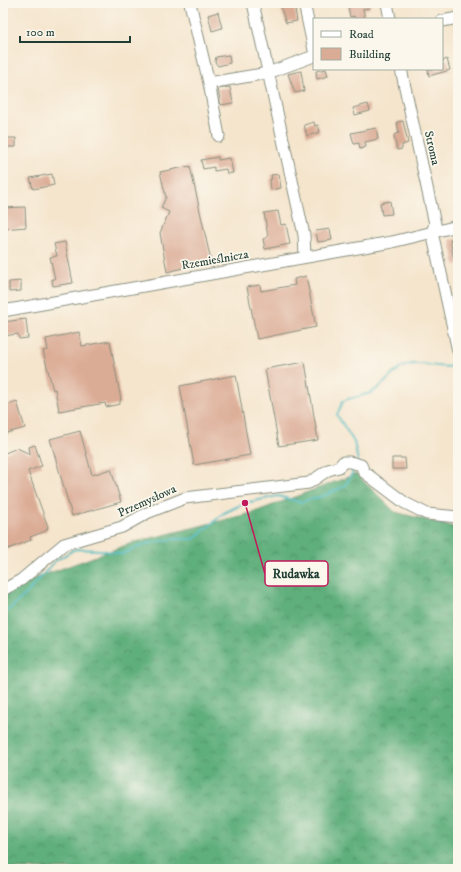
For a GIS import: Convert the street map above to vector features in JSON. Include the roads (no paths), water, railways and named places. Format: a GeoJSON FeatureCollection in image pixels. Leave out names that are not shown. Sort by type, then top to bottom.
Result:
{"type":"FeatureCollection","features":[{"type":"Feature","properties":{"kind":"street"},"geometry":{"type":"LineString","coordinates":[[190,3],[209,83],[219,136]]}},
{"type":"Feature","properties":{"kind":"street"},"geometry":{"type":"LineString","coordinates":[[253,3],[304,235],[305,256]]}},
{"type":"Feature","properties":{"kind":"street"},"geometry":{"type":"LineString","coordinates":[[304,3],[313,45]]}},
{"type":"Feature","properties":{"kind":"street"},"geometry":{"type":"LineString","coordinates":[[387,3],[390,18]]}},
{"type":"Feature","properties":{"kind":"street"},"geometry":{"type":"LineString","coordinates":[[443,21],[458,18]]}},
{"type":"Feature","properties":{"kind":"street"},"geometry":{"type":"LineString","coordinates":[[209,83],[268,73],[313,56]]}},
{"type":"Feature","properties":{"kind":"street","name":"Stroma"},"geometry":{"type":"LineString","coordinates":[[401,70],[435,224],[432,232],[458,351]]}},
{"type":"Feature","properties":{"kind":"street","name":"Rzemieślnicza"},"geometry":{"type":"LineString","coordinates":[[3,311],[305,256],[392,242],[458,226]]}},
{"type":"Feature","properties":{"kind":"street","name":"Przemysłowa"},"geometry":{"type":"LineString","coordinates":[[339,467],[343,462],[350,462],[362,468],[406,503],[427,514],[458,517]]}},
{"type":"Feature","properties":{"kind":"street","name":"Przemysłowa"},"geometry":{"type":"LineString","coordinates":[[3,590],[21,580],[64,544],[122,527],[147,513],[185,498],[309,483],[328,470],[339,467],[362,468]]}},
{"type":"Feature","properties":{"kind":"waterway"},"geometry":{"type":"LineString","coordinates":[[358,461],[354,442],[337,415],[343,401],[372,392],[402,367],[408,365],[421,364],[442,367],[458,365]]}},
{"type":"Feature","properties":{"kind":"waterway"},"geometry":{"type":"LineString","coordinates":[[3,613],[11,608],[27,593],[55,561],[75,549],[100,550],[122,554],[145,544],[175,539],[194,539],[224,513],[245,503],[278,496],[300,502],[323,496],[345,486],[355,468]]}},
{"type":"Feature","properties":{"kind":"place","name":"Rudawka"},"geometry":{"type":"Point","coordinates":[245,503]}}]}
